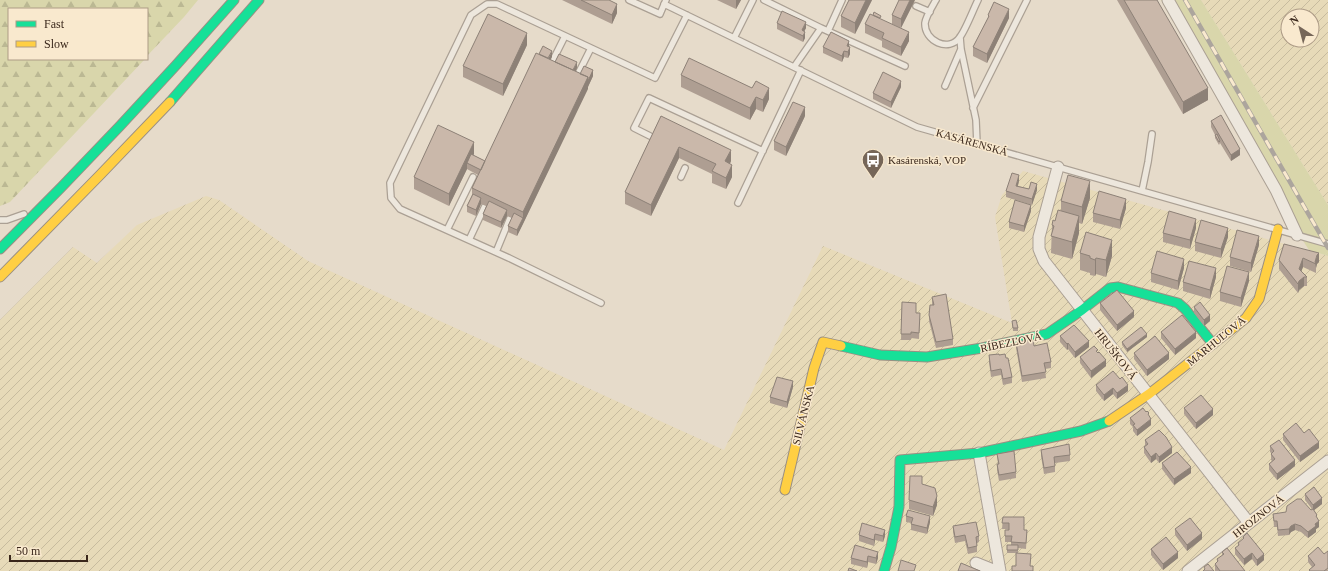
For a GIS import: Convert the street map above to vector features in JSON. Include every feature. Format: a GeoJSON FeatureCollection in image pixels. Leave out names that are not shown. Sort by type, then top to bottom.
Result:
{"type":"FeatureCollection","features":[{"type":"Feature","properties":{"kind":"main road"},"geometry":{"type":"LineString","coordinates":[[0,249],[139,108],[234,0]]}},
{"type":"Feature","properties":{"kind":"main road"},"geometry":{"type":"LineString","coordinates":[[0,276],[76,201],[153,120],[259,0]]}},
{"type":"Feature","properties":{"kind":"main road","name":"MARHUĽOVÁ"},"geometry":{"type":"LineString","coordinates":[[884,571],[891,547],[899,507],[900,460],[979,453],[1081,431],[1106,423],[1149,394],[1246,318],[1259,299],[1278,229]]}},
{"type":"Feature","properties":{"kind":"main road","name":"RÍBEZĽOVÁ"},"geometry":{"type":"LineString","coordinates":[[823,342],[880,355],[927,357],[982,348],[1047,334],[1082,310],[1110,288],[1118,287],[1178,303],[1185,309],[1213,344]]}},
{"type":"Feature","properties":{"kind":"main road","name":"SILVÁNSKA"},"geometry":{"type":"LineString","coordinates":[[785,490],[814,368],[823,342]]}},
{"type":"Feature","properties":{"kind":"street"},"geometry":{"type":"LineString","coordinates":[[1168,0],[1276,190],[1297,235]]}},
{"type":"Feature","properties":{"kind":"street","name":"HRUŠKOVÁ"},"geometry":{"type":"LineString","coordinates":[[1058,167],[1039,237],[1039,249],[1044,261],[1249,523]]}},
{"type":"Feature","properties":{"kind":"street"},"geometry":{"type":"LineString","coordinates":[[979,453],[1000,571]]}},
{"type":"Feature","properties":{"kind":"street","name":"HROZNOVÁ"},"geometry":{"type":"LineString","coordinates":[[1188,571],[1328,461]]}},
{"type":"Feature","properties":{"kind":"street"},"geometry":{"type":"LineString","coordinates":[[976,563],[996,571]]}},
{"type":"Feature","properties":{"kind":"lane"},"geometry":{"type":"LineString","coordinates":[[629,0],[660,14],[665,2]]}},
{"type":"Feature","properties":{"kind":"lane"},"geometry":{"type":"LineString","coordinates":[[734,38],[753,0]]}},
{"type":"Feature","properties":{"kind":"lane"},"geometry":{"type":"LineString","coordinates":[[764,0],[905,66]]}},
{"type":"Feature","properties":{"kind":"lane"},"geometry":{"type":"LineString","coordinates":[[828,31],[842,0]]}},
{"type":"Feature","properties":{"kind":"lane"},"geometry":{"type":"LineString","coordinates":[[936,0],[925,22],[927,32],[931,39],[940,44],[953,43],[960,37],[978,0]]}},
{"type":"Feature","properties":{"kind":"lane"},"geometry":{"type":"LineString","coordinates":[[973,108],[1027,0]]}},
{"type":"Feature","properties":{"kind":"lane","name":"KASÁRENSKÁ"},"geometry":{"type":"LineString","coordinates":[[665,2],[687,15],[917,127],[1328,244]]}},
{"type":"Feature","properties":{"kind":"lane"},"geometry":{"type":"LineString","coordinates":[[601,302],[496,252],[400,209],[391,198],[390,183],[471,15],[487,4],[497,4],[654,78],[687,15]]}},
{"type":"Feature","properties":{"kind":"lane"},"geometry":{"type":"LineString","coordinates":[[916,6],[930,12]]}},
{"type":"Feature","properties":{"kind":"lane"},"geometry":{"type":"LineString","coordinates":[[794,67],[821,28]]}},
{"type":"Feature","properties":{"kind":"lane"},"geometry":{"type":"LineString","coordinates":[[548,70],[565,36]]}},
{"type":"Feature","properties":{"kind":"lane"},"geometry":{"type":"LineString","coordinates":[[960,37],[961,49],[976,120],[977,144]]}},
{"type":"Feature","properties":{"kind":"lane"},"geometry":{"type":"LineString","coordinates":[[574,82],[591,48]]}},
{"type":"Feature","properties":{"kind":"lane"},"geometry":{"type":"LineString","coordinates":[[945,86],[961,49]]}},
{"type":"Feature","properties":{"kind":"lane"},"geometry":{"type":"LineString","coordinates":[[738,203],[801,70]]}},
{"type":"Feature","properties":{"kind":"lane"},"geometry":{"type":"LineString","coordinates":[[650,136],[634,128],[649,98],[763,151]]}},
{"type":"Feature","properties":{"kind":"lane"},"geometry":{"type":"LineString","coordinates":[[1142,191],[1152,134]]}},
{"type":"Feature","properties":{"kind":"lane"},"geometry":{"type":"LineString","coordinates":[[681,177],[685,168]]}},
{"type":"Feature","properties":{"kind":"lane"},"geometry":{"type":"LineString","coordinates":[[447,230],[472,177]]}},
{"type":"Feature","properties":{"kind":"lane"},"geometry":{"type":"LineString","coordinates":[[0,220],[7,220],[19,216],[48,202]]}},
{"type":"Feature","properties":{"kind":"lane"},"geometry":{"type":"LineString","coordinates":[[469,240],[485,206]]}},
{"type":"Feature","properties":{"kind":"lane"},"geometry":{"type":"LineString","coordinates":[[496,252],[510,218]]}},
{"type":"Feature","properties":{"kind":"shaded area"},"geometry":{"type":"Polygon","coordinates":[[[1201,0],[1328,0],[1328,205],[1201,0]]]}},
{"type":"Feature","properties":{"kind":"shaded area"},"geometry":{"type":"Polygon","coordinates":[[[1023,171],[1328,256],[1328,571],[0,571],[0,320],[73,247],[97,263],[137,225],[206,196],[219,200],[308,261],[724,450],[823,246],[1012,323],[995,217],[1002,195],[1023,171]]]}},
{"type":"Feature","properties":{"kind":"green space"},"geometry":{"type":"Polygon","coordinates":[[[0,0],[198,0],[148,55],[148,8],[8,8],[8,60],[144,60],[10,202],[0,206],[0,0]]]}},
{"type":"Feature","properties":{"kind":"green space"},"geometry":{"type":"Polygon","coordinates":[[[1161,0],[1201,0],[1328,205],[1328,256],[1309,250],[1265,182],[1161,0]]]}},
{"type":"Feature","properties":{"kind":"building"},"geometry":{"type":"Polygon","coordinates":[[[581,0],[609,0],[617,4],[612,15],[581,0]]]}},
{"type":"Feature","properties":{"kind":"building"},"geometry":{"type":"Polygon","coordinates":[[[849,0],[866,0],[855,23],[841,16],[849,0]]]}},
{"type":"Feature","properties":{"kind":"building"},"geometry":{"type":"Polygon","coordinates":[[[899,0],[910,0],[901,19],[892,15],[899,0]]]}},
{"type":"Feature","properties":{"kind":"building"},"geometry":{"type":"Polygon","coordinates":[[[1124,0],[1157,0],[1208,88],[1183,102],[1124,0]]]}},
{"type":"Feature","properties":{"kind":"building"},"geometry":{"type":"Polygon","coordinates":[[[994,2],[1009,9],[987,54],[973,47],[989,16],[988,15],[994,2]]]}},
{"type":"Feature","properties":{"kind":"building"},"geometry":{"type":"Polygon","coordinates":[[[782,11],[806,22],[802,30],[805,32],[803,36],[777,23],[782,11]]]}},
{"type":"Feature","properties":{"kind":"building"},"geometry":{"type":"Polygon","coordinates":[[[874,12],[881,16],[880,18],[873,15],[874,12]]]}},
{"type":"Feature","properties":{"kind":"building"},"geometry":{"type":"Polygon","coordinates":[[[488,14],[527,33],[503,84],[463,66],[488,14]]]}},
{"type":"Feature","properties":{"kind":"building"},"geometry":{"type":"Polygon","coordinates":[[[870,14],[909,32],[901,47],[882,38],[884,33],[865,24],[870,14]]]}},
{"type":"Feature","properties":{"kind":"building"},"geometry":{"type":"Polygon","coordinates":[[[831,32],[849,41],[847,46],[850,47],[848,52],[844,51],[842,56],[823,47],[831,32]]]}},
{"type":"Feature","properties":{"kind":"building"},"geometry":{"type":"Polygon","coordinates":[[[543,46],[552,51],[548,58],[539,54],[543,46]]]}},
{"type":"Feature","properties":{"kind":"building"},"geometry":{"type":"Polygon","coordinates":[[[536,53],[588,77],[523,212],[472,188],[536,53]]]}},
{"type":"Feature","properties":{"kind":"building"},"geometry":{"type":"Polygon","coordinates":[[[559,54],[577,62],[573,70],[555,62],[559,54]]]}},
{"type":"Feature","properties":{"kind":"building"},"geometry":{"type":"Polygon","coordinates":[[[689,58],[752,88],[756,81],[769,88],[763,100],[756,97],[750,108],[681,75],[689,58]]]}},
{"type":"Feature","properties":{"kind":"building"},"geometry":{"type":"Polygon","coordinates":[[[584,66],[593,70],[588,81],[588,77],[580,74],[584,66]]]}},
{"type":"Feature","properties":{"kind":"building"},"geometry":{"type":"Polygon","coordinates":[[[883,72],[901,81],[891,102],[873,93],[883,72]]]}},
{"type":"Feature","properties":{"kind":"building"},"geometry":{"type":"Polygon","coordinates":[[[793,102],[805,107],[786,147],[774,141],[793,102]]]}},
{"type":"Feature","properties":{"kind":"building"},"geometry":{"type":"Polygon","coordinates":[[[1221,115],[1240,149],[1231,155],[1211,121],[1221,115]]]}},
{"type":"Feature","properties":{"kind":"building"},"geometry":{"type":"Polygon","coordinates":[[[661,116],[731,150],[725,161],[732,165],[726,178],[712,171],[716,164],[679,147],[651,205],[625,192],[661,116]]]}},
{"type":"Feature","properties":{"kind":"building"},"geometry":{"type":"Polygon","coordinates":[[[438,125],[474,142],[449,194],[414,177],[438,125]]]}},
{"type":"Feature","properties":{"kind":"building"},"geometry":{"type":"Polygon","coordinates":[[[1217,134],[1220,141],[1219,142],[1215,135],[1217,134]]]}},
{"type":"Feature","properties":{"kind":"building"},"geometry":{"type":"Polygon","coordinates":[[[471,154],[485,161],[481,170],[467,163],[471,154]]]}},
{"type":"Feature","properties":{"kind":"building"},"geometry":{"type":"Polygon","coordinates":[[[1012,173],[1019,175],[1016,186],[1029,189],[1031,182],[1037,184],[1032,199],[1006,191],[1012,173]]]}},
{"type":"Feature","properties":{"kind":"building"},"geometry":{"type":"Polygon","coordinates":[[[1068,175],[1090,181],[1082,207],[1061,201],[1068,175]]]}},
{"type":"Feature","properties":{"kind":"building"},"geometry":{"type":"Polygon","coordinates":[[[1099,191],[1126,199],[1120,220],[1093,213],[1099,191]]]}},
{"type":"Feature","properties":{"kind":"building"},"geometry":{"type":"Polygon","coordinates":[[[473,194],[481,198],[476,210],[467,206],[473,194]]]}},
{"type":"Feature","properties":{"kind":"building"},"geometry":{"type":"Polygon","coordinates":[[[1015,200],[1031,205],[1024,226],[1009,222],[1015,200]]]}},
{"type":"Feature","properties":{"kind":"building"},"geometry":{"type":"Polygon","coordinates":[[[489,201],[507,210],[501,222],[483,214],[489,201]]]}},
{"type":"Feature","properties":{"kind":"building"},"geometry":{"type":"Polygon","coordinates":[[[1058,210],[1079,216],[1072,242],[1051,236],[1054,226],[1052,225],[1053,220],[1055,221],[1058,210]]]}},
{"type":"Feature","properties":{"kind":"building"},"geometry":{"type":"Polygon","coordinates":[[[1169,211],[1196,219],[1190,240],[1163,233],[1169,211]]]}},
{"type":"Feature","properties":{"kind":"building"},"geometry":{"type":"Polygon","coordinates":[[[514,213],[523,218],[517,230],[508,226],[514,213]]]}},
{"type":"Feature","properties":{"kind":"building"},"geometry":{"type":"Polygon","coordinates":[[[1201,220],[1228,228],[1221,249],[1195,242],[1201,220]]]}},
{"type":"Feature","properties":{"kind":"building"},"geometry":{"type":"Polygon","coordinates":[[[1237,230],[1259,236],[1251,263],[1230,257],[1237,230]]]}},
{"type":"Feature","properties":{"kind":"building"},"geometry":{"type":"Polygon","coordinates":[[[1086,232],[1112,240],[1106,260],[1096,258],[1095,260],[1090,258],[1090,256],[1080,253],[1086,232]]]}},
{"type":"Feature","properties":{"kind":"building"},"geometry":{"type":"Polygon","coordinates":[[[1284,244],[1319,253],[1315,262],[1316,264],[1303,258],[1299,269],[1307,277],[1304,277],[1298,284],[1279,260],[1284,244]]]}},
{"type":"Feature","properties":{"kind":"building"},"geometry":{"type":"Polygon","coordinates":[[[1157,251],[1184,259],[1178,281],[1151,273],[1157,251]]]}},
{"type":"Feature","properties":{"kind":"building"},"geometry":{"type":"Polygon","coordinates":[[[1189,261],[1216,268],[1210,290],[1183,282],[1189,261]]]}},
{"type":"Feature","properties":{"kind":"building"},"geometry":{"type":"Polygon","coordinates":[[[1227,266],[1249,272],[1241,298],[1220,292],[1227,266]]]}},
{"type":"Feature","properties":{"kind":"building"},"geometry":{"type":"Polygon","coordinates":[[[1117,290],[1134,311],[1117,325],[1100,303],[1117,290]]]}},
{"type":"Feature","properties":{"kind":"building"},"geometry":{"type":"Polygon","coordinates":[[[946,294],[953,339],[936,342],[929,315],[930,305],[934,305],[932,297],[946,294]]]}},
{"type":"Feature","properties":{"kind":"building"},"geometry":{"type":"Polygon","coordinates":[[[902,302],[916,303],[916,313],[920,313],[919,333],[911,332],[911,334],[901,334],[902,302]]]}},
{"type":"Feature","properties":{"kind":"building"},"geometry":{"type":"Polygon","coordinates":[[[1200,302],[1210,315],[1204,320],[1194,307],[1200,302]]]}},
{"type":"Feature","properties":{"kind":"building"},"geometry":{"type":"Polygon","coordinates":[[[1182,315],[1196,332],[1175,349],[1161,332],[1182,315]]]}},
{"type":"Feature","properties":{"kind":"building"},"geometry":{"type":"Polygon","coordinates":[[[1016,320],[1018,328],[1013,328],[1012,321],[1016,320]]]}},
{"type":"Feature","properties":{"kind":"building"},"geometry":{"type":"Polygon","coordinates":[[[1074,325],[1089,341],[1075,352],[1060,336],[1074,325]]]}},
{"type":"Feature","properties":{"kind":"building"},"geometry":{"type":"Polygon","coordinates":[[[1141,327],[1147,334],[1127,349],[1122,342],[1141,327]]]}},
{"type":"Feature","properties":{"kind":"building"},"geometry":{"type":"Polygon","coordinates":[[[1155,336],[1169,353],[1147,370],[1134,353],[1155,336]]]}},
{"type":"Feature","properties":{"kind":"building"},"geometry":{"type":"Polygon","coordinates":[[[1033,339],[1034,346],[1047,343],[1051,362],[1044,363],[1046,372],[1022,376],[1016,342],[1033,339]]]}},
{"type":"Feature","properties":{"kind":"building"},"geometry":{"type":"Polygon","coordinates":[[[1094,346],[1098,350],[1096,351],[1098,353],[1099,352],[1106,360],[1091,371],[1080,357],[1094,346]]]}},
{"type":"Feature","properties":{"kind":"building"},"geometry":{"type":"Polygon","coordinates":[[[1005,354],[1006,358],[1008,358],[1012,377],[1003,379],[1001,369],[991,371],[989,355],[1005,354]]]}},
{"type":"Feature","properties":{"kind":"building"},"geometry":{"type":"Polygon","coordinates":[[[1113,371],[1120,379],[1122,377],[1128,385],[1117,393],[1113,388],[1104,395],[1096,385],[1113,371]]]}},
{"type":"Feature","properties":{"kind":"building"},"geometry":{"type":"Polygon","coordinates":[[[777,377],[793,381],[787,402],[770,397],[777,377]]]}},
{"type":"Feature","properties":{"kind":"building"},"geometry":{"type":"Polygon","coordinates":[[[1201,395],[1213,409],[1196,423],[1184,408],[1201,395]]]}},
{"type":"Feature","properties":{"kind":"building"},"geometry":{"type":"Polygon","coordinates":[[[1143,408],[1149,413],[1148,414],[1151,419],[1137,430],[1133,425],[1135,424],[1130,418],[1143,408]]]}},
{"type":"Feature","properties":{"kind":"building"},"geometry":{"type":"Polygon","coordinates":[[[1296,423],[1304,433],[1309,429],[1319,442],[1300,456],[1283,434],[1296,423]]]}},
{"type":"Feature","properties":{"kind":"building"},"geometry":{"type":"Polygon","coordinates":[[[1159,430],[1166,437],[1172,447],[1159,457],[1156,453],[1151,457],[1144,447],[1148,444],[1145,440],[1159,430]]]}},
{"type":"Feature","properties":{"kind":"building"},"geometry":{"type":"Polygon","coordinates":[[[1279,440],[1295,460],[1277,474],[1269,464],[1275,459],[1271,454],[1274,451],[1270,446],[1279,440]]]}},
{"type":"Feature","properties":{"kind":"building"},"geometry":{"type":"Polygon","coordinates":[[[1069,444],[1070,455],[1054,457],[1055,466],[1044,468],[1041,450],[1069,444]]]}},
{"type":"Feature","properties":{"kind":"building"},"geometry":{"type":"Polygon","coordinates":[[[1014,451],[1016,472],[999,475],[997,454],[1014,451]]]}},
{"type":"Feature","properties":{"kind":"building"},"geometry":{"type":"Polygon","coordinates":[[[1177,452],[1191,467],[1174,479],[1162,463],[1177,452]]]}},
{"type":"Feature","properties":{"kind":"building"},"geometry":{"type":"Polygon","coordinates":[[[910,476],[922,476],[922,484],[935,488],[937,496],[933,507],[909,500],[910,476]]]}},
{"type":"Feature","properties":{"kind":"building"},"geometry":{"type":"Polygon","coordinates":[[[1314,487],[1322,498],[1313,505],[1305,494],[1314,487]]]}},
{"type":"Feature","properties":{"kind":"building"},"geometry":{"type":"Polygon","coordinates":[[[1297,499],[1301,499],[1311,510],[1313,509],[1319,521],[1315,524],[1316,526],[1308,532],[1301,526],[1295,524],[1289,529],[1278,530],[1277,521],[1274,521],[1273,514],[1286,512],[1287,506],[1297,499]]]}},
{"type":"Feature","properties":{"kind":"building"},"geometry":{"type":"Polygon","coordinates":[[[908,510],[930,516],[927,528],[911,524],[913,518],[906,516],[908,510]]]}},
{"type":"Feature","properties":{"kind":"building"},"geometry":{"type":"Polygon","coordinates":[[[1003,517],[1024,517],[1024,530],[1027,530],[1026,543],[1011,542],[1012,536],[1005,536],[1005,530],[1009,530],[1009,523],[1002,523],[1003,517]]]}},
{"type":"Feature","properties":{"kind":"building"},"geometry":{"type":"Polygon","coordinates":[[[1190,518],[1202,533],[1187,545],[1175,529],[1190,518]]]}},
{"type":"Feature","properties":{"kind":"building"},"geometry":{"type":"Polygon","coordinates":[[[976,522],[979,536],[976,537],[977,546],[968,548],[965,535],[955,537],[953,526],[976,522]]]}},
{"type":"Feature","properties":{"kind":"building"},"geometry":{"type":"Polygon","coordinates":[[[862,523],[885,530],[883,536],[875,534],[874,540],[859,535],[862,523]]]}},
{"type":"Feature","properties":{"kind":"building"},"geometry":{"type":"Polygon","coordinates":[[[1247,533],[1264,554],[1257,560],[1252,553],[1244,559],[1235,548],[1239,545],[1238,543],[1247,533]]]}},
{"type":"Feature","properties":{"kind":"building"},"geometry":{"type":"Polygon","coordinates":[[[1166,537],[1178,552],[1163,564],[1151,549],[1166,537]]]}},
{"type":"Feature","properties":{"kind":"building"},"geometry":{"type":"Polygon","coordinates":[[[855,545],[878,552],[876,558],[868,556],[867,562],[851,558],[855,545]]]}},
{"type":"Feature","properties":{"kind":"building"},"geometry":{"type":"Polygon","coordinates":[[[1007,545],[1018,545],[1018,550],[1007,550],[1007,545]]]}},
{"type":"Feature","properties":{"kind":"building"},"geometry":{"type":"Polygon","coordinates":[[[1318,547],[1324,554],[1328,551],[1328,568],[1324,571],[1310,571],[1309,570],[1315,565],[1308,556],[1318,547]]]}},
{"type":"Feature","properties":{"kind":"building"},"geometry":{"type":"Polygon","coordinates":[[[1227,548],[1245,571],[1220,571],[1215,564],[1218,561],[1217,559],[1224,554],[1222,552],[1227,548]]]}},
{"type":"Feature","properties":{"kind":"building"},"geometry":{"type":"Polygon","coordinates":[[[1016,553],[1031,554],[1030,566],[1033,566],[1033,571],[1012,571],[1012,566],[1016,566],[1016,553]]]}},
{"type":"Feature","properties":{"kind":"building"},"geometry":{"type":"Polygon","coordinates":[[[901,560],[916,565],[914,571],[898,571],[901,560]]]}},
{"type":"Feature","properties":{"kind":"building"},"geometry":{"type":"Polygon","coordinates":[[[961,563],[980,571],[958,571],[961,563]]]}},
{"type":"Feature","properties":{"kind":"building"},"geometry":{"type":"Polygon","coordinates":[[[1208,564],[1214,571],[1203,571],[1205,569],[1204,567],[1208,564]]]}},
{"type":"Feature","properties":{"kind":"building"},"geometry":{"type":"Polygon","coordinates":[[[849,568],[857,571],[848,571],[849,568]]]}},
{"type":"Feature","properties":{"kind":"railway"},"geometry":{"type":"LineString","coordinates":[[1185,0],[1328,248]]}},
{"type":"Feature","properties":{"kind":"traffic: fast"},"geometry":{"type":"LineString","coordinates":[[0,249],[119,127],[234,0]]}},
{"type":"Feature","properties":{"kind":"traffic: fast"},"geometry":{"type":"LineString","coordinates":[[170,102],[259,0]]}},
{"type":"Feature","properties":{"kind":"traffic: fast"},"geometry":{"type":"LineString","coordinates":[[841,346],[880,355],[927,357],[982,348],[1047,334],[1082,310],[1110,288],[1118,287],[1178,303],[1185,309],[1213,344]]}},
{"type":"Feature","properties":{"kind":"traffic: fast"},"geometry":{"type":"LineString","coordinates":[[884,571],[891,547],[899,507],[900,460],[979,453],[1081,431],[1109,421]]}},
{"type":"Feature","properties":{"kind":"traffic: slow"},"geometry":{"type":"LineString","coordinates":[[0,277],[170,102]]}},
{"type":"Feature","properties":{"kind":"traffic: slow"},"geometry":{"type":"LineString","coordinates":[[1109,421],[1149,394],[1246,318],[1259,299],[1278,229]]}},
{"type":"Feature","properties":{"kind":"traffic: slow"},"geometry":{"type":"LineString","coordinates":[[785,490],[814,368],[823,342],[841,346]]}},
{"type":"Feature","properties":{"kind":"place","name":"Kasárenská, VOP"},"geometry":{"type":"Point","coordinates":[873,180]}}]}
